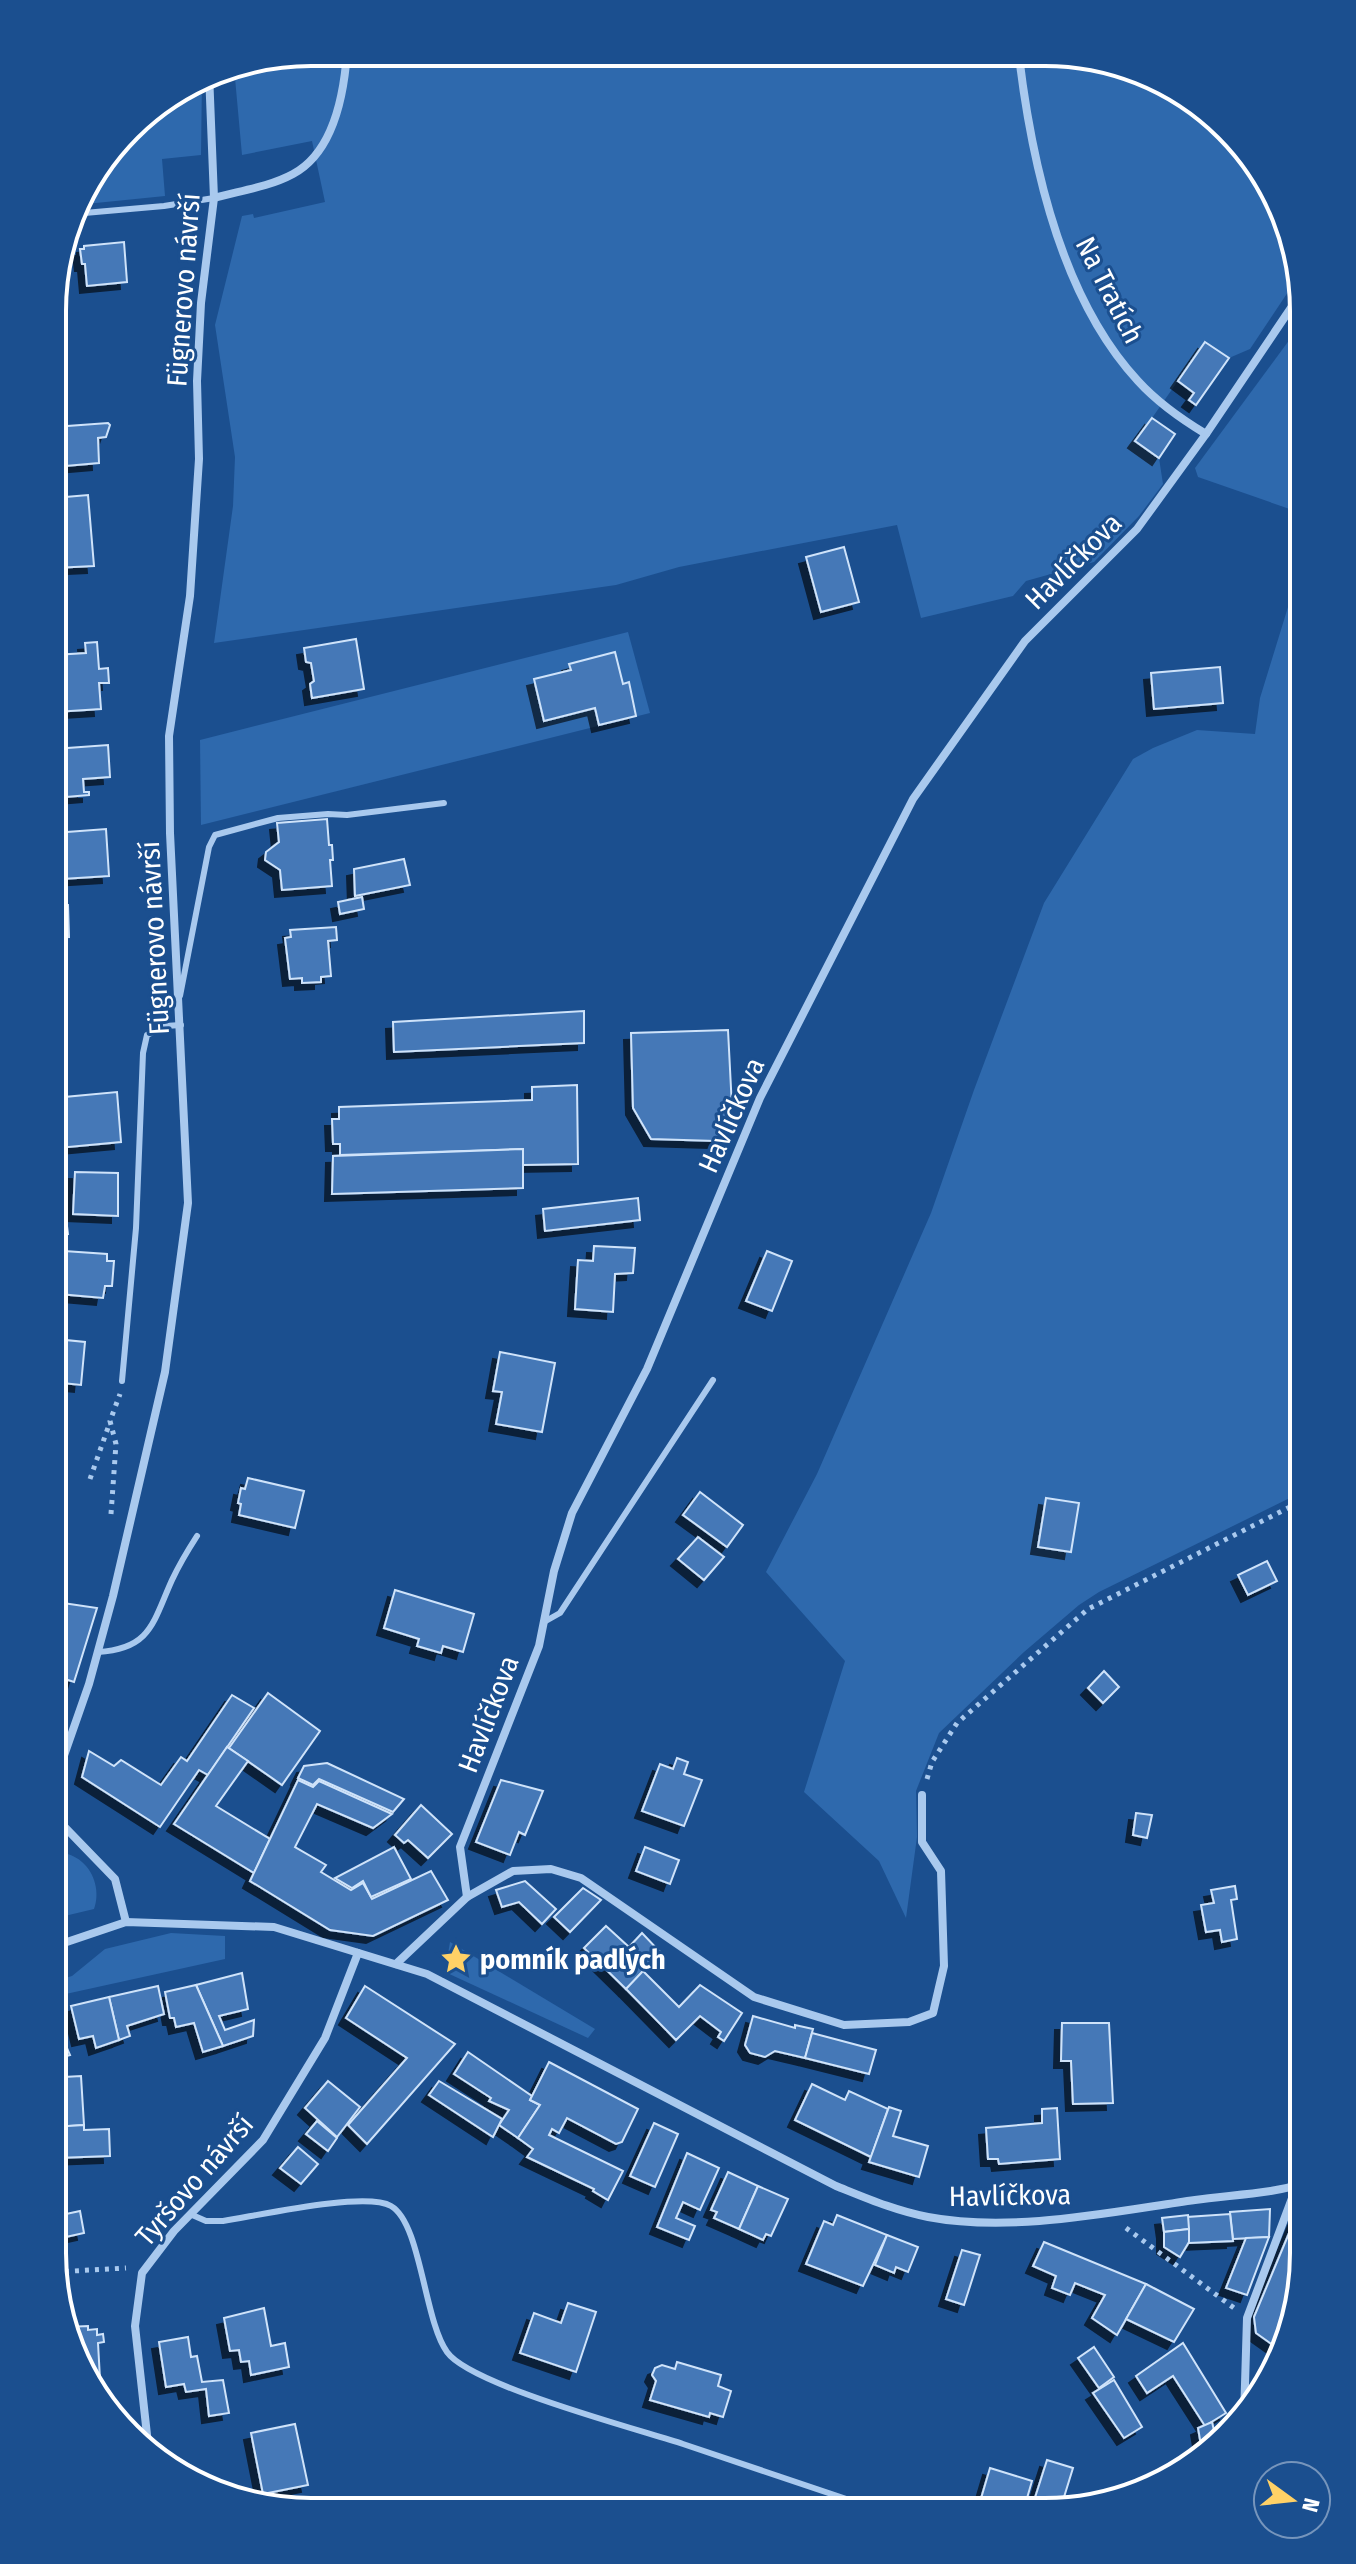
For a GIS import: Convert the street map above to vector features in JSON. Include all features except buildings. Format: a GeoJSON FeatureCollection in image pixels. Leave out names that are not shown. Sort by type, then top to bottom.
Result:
{"type":"FeatureCollection","features":[{"type":"Feature","properties":{"kind":"street","name":"Na Tratích"},"geometry":{"type":"LineString","coordinates":[[1020,66],[1034,159],[1062,246],[1093,318],[1115,354],[1138,382],[1163,406],[1206,434]]}},
{"type":"Feature","properties":{"kind":"street"},"geometry":{"type":"LineString","coordinates":[[214,198],[279,181],[296,173],[318,153],[330,133],[345,67]]}},
{"type":"Feature","properties":{"kind":"street","name":"Fügnerovo návrší"},"geometry":{"type":"LineString","coordinates":[[66,1748],[98,1652],[165,1372],[188,1203],[170,833],[169,736],[190,596],[199,459],[197,381],[201,303],[214,198],[210,89]]}},
{"type":"Feature","properties":{"kind":"street"},"geometry":{"type":"LineString","coordinates":[[1206,434],[1290,309]]}},
{"type":"Feature","properties":{"kind":"street","name":"Havlíčkova"},"geometry":{"type":"LineString","coordinates":[[467,1897],[460,1847],[539,1646],[554,1571],[572,1513],[647,1369],[760,1098],[913,799],[1025,641],[1137,529],[1206,434]]}},
{"type":"Feature","properties":{"kind":"street"},"geometry":{"type":"LineString","coordinates":[[396,1964],[467,1897],[513,1871],[551,1869],[581,1878],[754,1997],[844,2025],[909,2022],[933,2013],[944,1966],[941,1871],[922,1842],[922,1795]]}},
{"type":"Feature","properties":{"kind":"street"},"geometry":{"type":"LineString","coordinates":[[66,1828],[115,1879],[126,1922],[66,1942]]}},
{"type":"Feature","properties":{"kind":"street","name":"Havlíčkova"},"geometry":{"type":"LineString","coordinates":[[126,1922],[274,1927],[427,1974],[836,2186],[898,2210],[963,2222],[1025,2221],[1106,2213],[1289,2186]]}},
{"type":"Feature","properties":{"kind":"street","name":"Tyršovo návrší"},"geometry":{"type":"LineString","coordinates":[[147,2434],[135,2326],[142,2273],[174,2231],[263,2140],[325,2038],[358,1953]]}},
{"type":"Feature","properties":{"kind":"street","name":"Havlíčkova"},"geometry":{"type":"LineString","coordinates":[[1245,2394],[1247,2318],[1289,2212]]}},
{"type":"Feature","properties":{"kind":"lane"},"geometry":{"type":"LineString","coordinates":[[87,213],[214,198]]}},
{"type":"Feature","properties":{"kind":"lane"},"geometry":{"type":"LineString","coordinates":[[179,1000],[209,847],[215,835],[278,818],[347,815],[444,803]]}},
{"type":"Feature","properties":{"kind":"lane"},"geometry":{"type":"LineString","coordinates":[[122,1381],[136,1228],[143,1053],[147,1035],[165,1026],[181,1025]]}},
{"type":"Feature","properties":{"kind":"lane"},"geometry":{"type":"LineString","coordinates":[[543,1623],[560,1613],[713,1380]]}},
{"type":"Feature","properties":{"kind":"lane"},"geometry":{"type":"LineString","coordinates":[[98,1652],[126,1648],[143,1638],[197,1536]]}},
{"type":"Feature","properties":{"kind":"lane"},"geometry":{"type":"LineString","coordinates":[[190,2214],[206,2221],[223,2221],[354,2201],[383,2202],[394,2207],[409,2230],[438,2330],[447,2352],[465,2368],[531,2395],[843,2498]]}},
{"type":"Feature","properties":{"kind":"path"},"geometry":{"type":"LineString","coordinates":[[90,1479],[119,1403],[122,1381]]}},
{"type":"Feature","properties":{"kind":"path"},"geometry":{"type":"LineString","coordinates":[[110,1421],[116,1444],[111,1515]]}},
{"type":"Feature","properties":{"kind":"path"},"geometry":{"type":"LineString","coordinates":[[922,1795],[932,1762],[957,1723],[1088,1609],[1289,1507]]}},
{"type":"Feature","properties":{"kind":"path"},"geometry":{"type":"LineString","coordinates":[[1106,2213],[1247,2318]]}},
{"type":"Feature","properties":{"kind":"path"},"geometry":{"type":"LineString","coordinates":[[67,2271],[126,2267],[142,2273]]}},
{"type":"Feature","properties":{"kind":"shaded area"},"geometry":{"type":"Polygon","coordinates":[[[1045,66],[1093,71],[1124,79],[1181,107],[1229,149],[1265,203],[1277,232],[1289,291],[1250,349],[1229,358],[1205,342],[1136,441],[1159,458],[1163,484],[1139,516],[1094,562],[1026,581],[1013,596],[921,618],[897,525],[679,567],[616,585],[214,643],[233,506],[235,457],[215,325],[242,216],[253,214],[254,218],[325,202],[312,141],[242,155],[235,78],[295,67],[1045,66]]]}},
{"type":"Feature","properties":{"kind":"shaded area"},"geometry":{"type":"Polygon","coordinates":[[[202,92],[201,155],[162,159],[165,196],[92,203],[127,149],[162,117],[202,92]]]}},
{"type":"Feature","properties":{"kind":"shaded area"},"geometry":{"type":"Polygon","coordinates":[[[1290,339],[1290,509],[1198,477],[1195,468],[1290,339]]]}},
{"type":"Feature","properties":{"kind":"shaded area"},"geometry":{"type":"Polygon","coordinates":[[[1290,601],[1289,1498],[1099,1592],[1079,1605],[1024,1652],[939,1733],[916,1791],[917,1837],[906,1918],[879,1861],[804,1792],[845,1661],[766,1572],[817,1474],[931,1213],[1044,903],[1133,759],[1197,730],[1255,734],[1260,698],[1290,601]]]}},
{"type":"Feature","properties":{"kind":"shaded area"},"geometry":{"type":"Polygon","coordinates":[[[628,632],[650,713],[201,825],[200,740],[628,632]]]}},
{"type":"Feature","properties":{"kind":"shaded area"},"geometry":{"type":"Polygon","coordinates":[[[66,1854],[79,1860],[93,1877],[96,1890],[94,1909],[66,1916],[66,1854]]]}},
{"type":"Feature","properties":{"kind":"shaded area"},"geometry":{"type":"Polygon","coordinates":[[[171,1933],[225,1936],[225,1959],[66,1994],[66,1978],[105,1949],[171,1933]]]}},
{"type":"Feature","properties":{"kind":"shaded area"},"geometry":{"type":"Polygon","coordinates":[[[450,1942],[595,2029],[588,2038],[445,1972],[450,1942]]]}},
{"type":"Feature","properties":{"kind":"place","name":"pomník padlých"},"geometry":{"type":"Point","coordinates":[456,1959]}}]}
